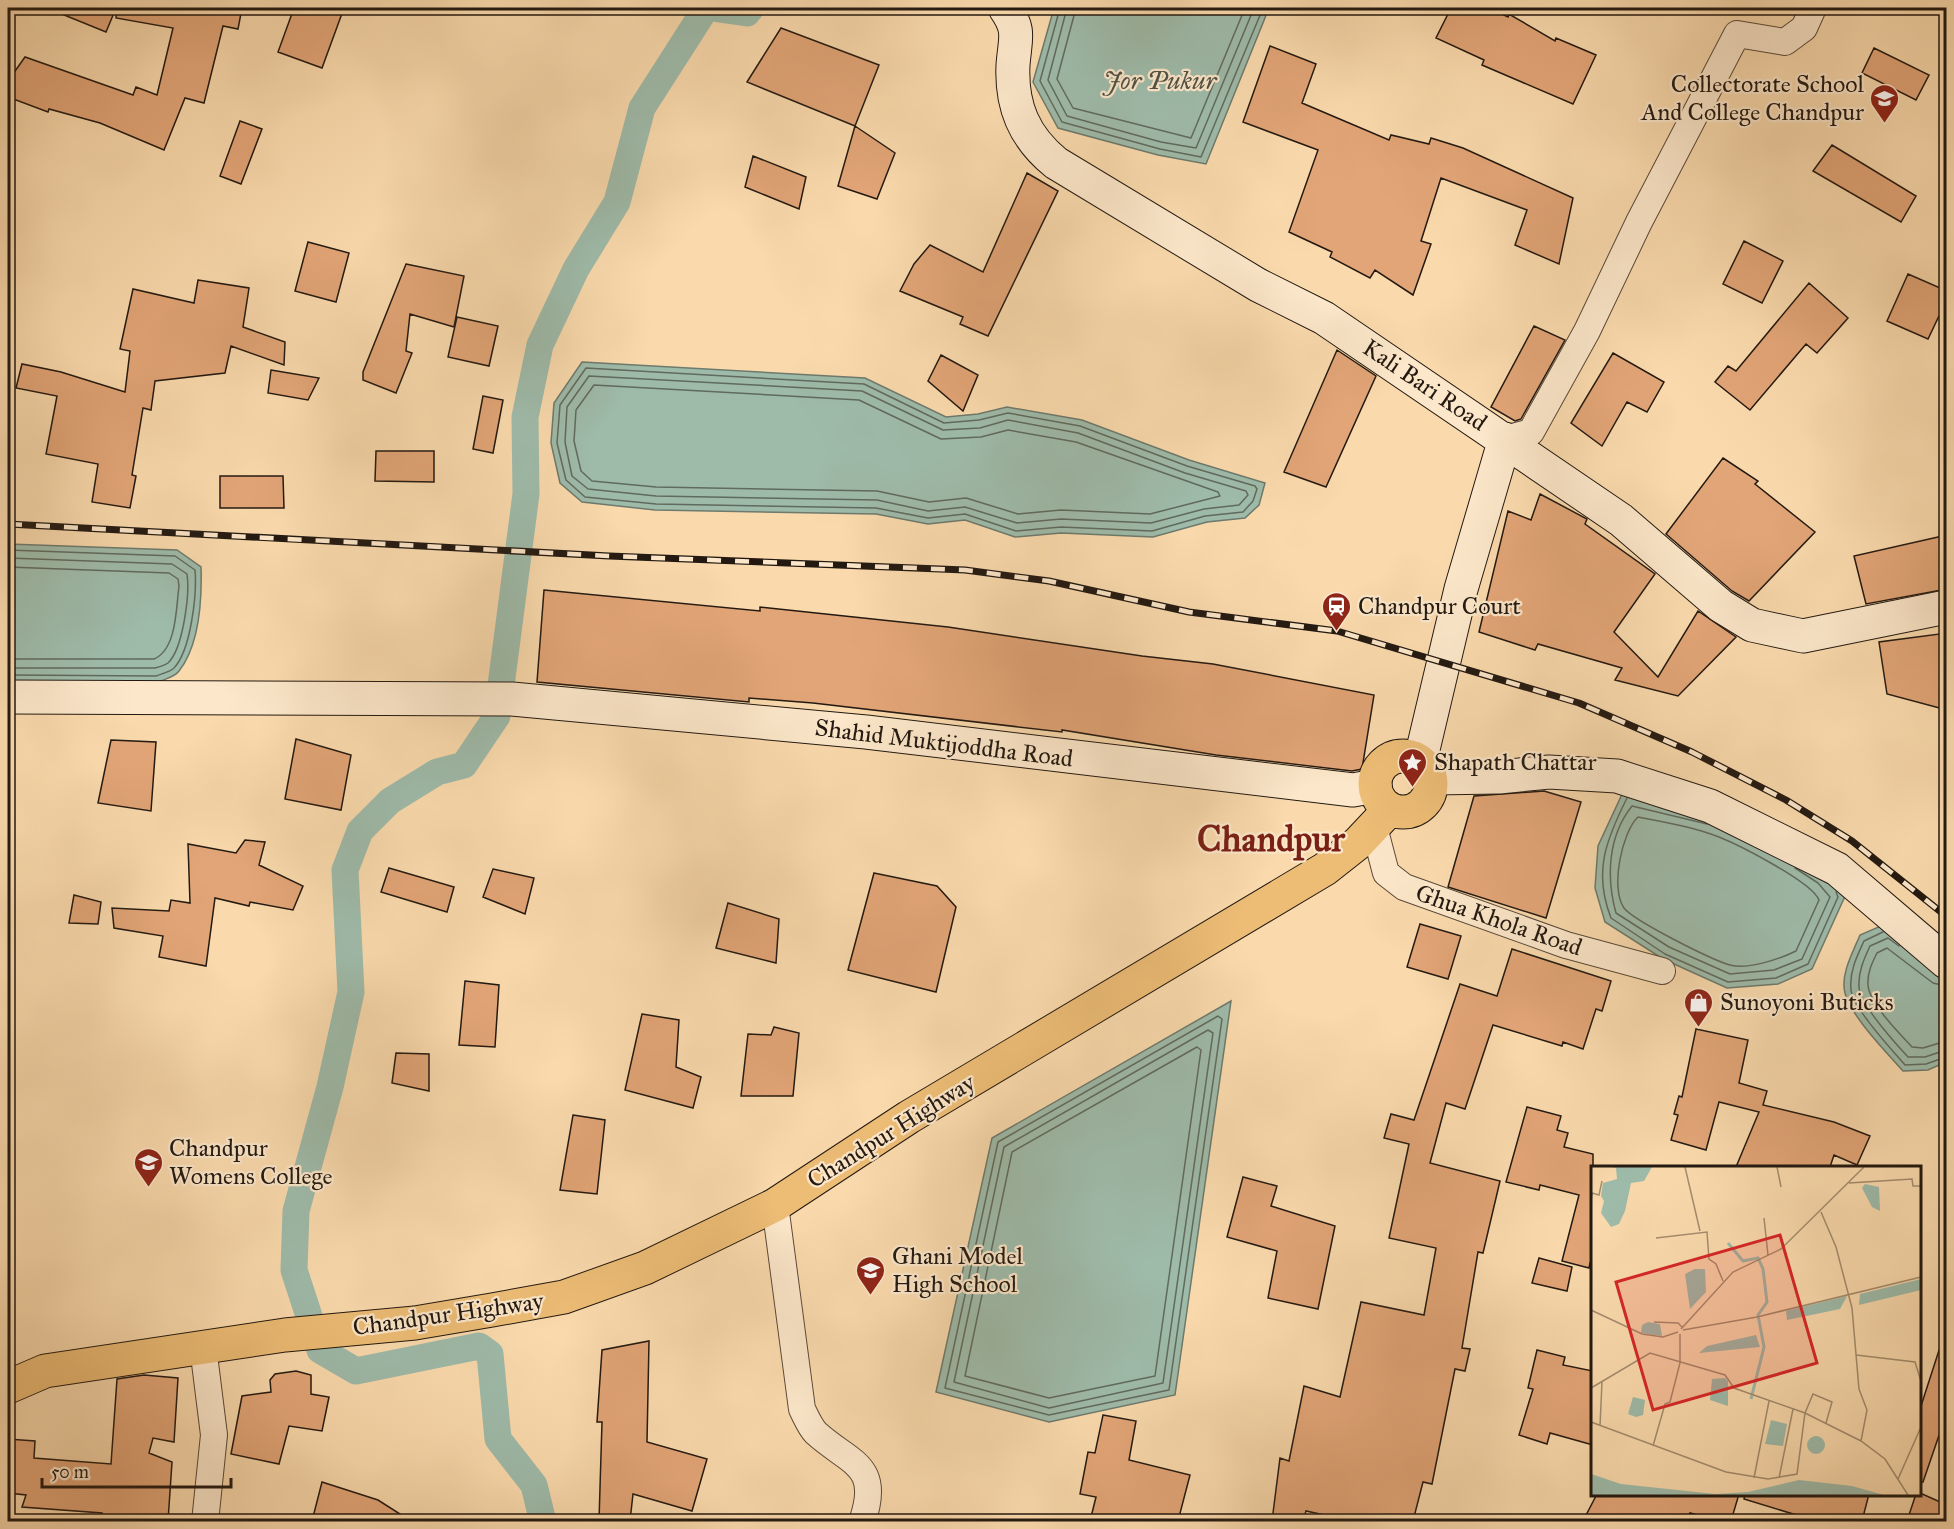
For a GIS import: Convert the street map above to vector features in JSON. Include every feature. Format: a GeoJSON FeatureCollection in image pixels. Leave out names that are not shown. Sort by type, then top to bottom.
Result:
{"type":"FeatureCollection","features":[{"type":"Feature","properties":{"kind":"main road","name":"Kali Bari Road"},"geometry":{"type":"LineString","coordinates":[[1005,8],[1017,25],[1013,96],[1020,120],[1041,151],[1056,163],[1258,285],[1324,318],[1505,439],[1621,520],[1721,606],[1752,625],[1803,636],[1947,607]]}},
{"type":"Feature","properties":{"kind":"main road"},"geometry":{"type":"LineString","coordinates":[[1374,816],[1409,812],[1417,808],[1430,794],[1426,770],[1461,589],[1505,439]]}},
{"type":"Feature","properties":{"kind":"main road","name":"Shahid Muktijoddha Road"},"geometry":{"type":"LineString","coordinates":[[8,697],[512,699],[866,732],[1341,788],[1353,790],[1374,816]]}},
{"type":"Feature","properties":{"kind":"main road"},"geometry":{"type":"LineString","coordinates":[[1341,788],[1358,804],[1362,812],[1362,832],[1374,816],[1380,769],[1386,762],[1403,756],[1426,770],[1499,777],[1549,772],[1617,776],[1710,806],[1837,869],[1947,962]]}},
{"type":"Feature","properties":{"kind":"main road","name":"Chandpur Highway"},"geometry":{"type":"LineString","coordinates":[[8,1387],[45,1371],[285,1335],[415,1323],[564,1297],[645,1268],[775,1205],[909,1117],[1325,869],[1374,816]]}},
{"type":"Feature","properties":{"kind":"street"},"geometry":{"type":"LineString","coordinates":[[1505,439],[1531,432],[1587,331],[1639,222],[1737,34],[1785,42],[1804,28],[1814,8]]}},
{"type":"Feature","properties":{"kind":"street","name":"Ghua Khola Road"},"geometry":{"type":"LineString","coordinates":[[1374,816],[1386,873],[1404,887],[1566,945],[1662,971]]}},
{"type":"Feature","properties":{"kind":"street"},"geometry":{"type":"LineString","coordinates":[[775,1205],[802,1409],[814,1432],[859,1464],[868,1485],[862,1521]]}},
{"type":"Feature","properties":{"kind":"street"},"geometry":{"type":"LineString","coordinates":[[203,1347],[214,1435],[205,1521]]}},
{"type":"Feature","properties":{"kind":"water","name":"Jor Pukur"},"geometry":{"type":"Polygon","coordinates":[[[1054,8],[1269,8],[1206,164],[1158,155],[1058,128],[1033,82],[1054,8]]]}},
{"type":"Feature","properties":{"kind":"water"},"geometry":{"type":"Polygon","coordinates":[[[582,362],[865,378],[946,417],[978,414],[1007,407],[1082,420],[1189,460],[1265,483],[1259,505],[1245,518],[1207,522],[1153,537],[1061,533],[1015,537],[965,520],[928,524],[876,514],[655,510],[582,502],[560,483],[551,443],[554,403],[582,362]]]}},
{"type":"Feature","properties":{"kind":"water"},"geometry":{"type":"Polygon","coordinates":[[[8,544],[177,550],[201,567],[198,621],[191,648],[179,671],[158,682],[8,681],[8,544]]]}},
{"type":"Feature","properties":{"kind":"water"},"geometry":{"type":"Polygon","coordinates":[[[1624,790],[1726,815],[1846,894],[1812,969],[1778,984],[1727,988],[1663,959],[1605,922],[1595,888],[1598,846],[1624,790]]]}},
{"type":"Feature","properties":{"kind":"water"},"geometry":{"type":"Polygon","coordinates":[[[1890,922],[1946,966],[1946,1062],[1928,1070],[1903,1071],[1862,1023],[1848,1002],[1845,993],[1846,971],[1860,935],[1890,922]]]}},
{"type":"Feature","properties":{"kind":"water"},"geometry":{"type":"Polygon","coordinates":[[[1231,1001],[1175,1395],[1049,1422],[936,1392],[992,1138],[1231,1001]]]}},
{"type":"Feature","properties":{"kind":"building"},"geometry":{"type":"Polygon","coordinates":[[[47,8],[116,8],[106,32],[47,8]]]}},
{"type":"Feature","properties":{"kind":"building"},"geometry":{"type":"Polygon","coordinates":[[[117,8],[242,8],[238,29],[223,26],[204,103],[185,98],[164,150],[100,123],[49,109],[48,112],[8,97],[8,81],[25,57],[133,95],[136,87],[157,95],[173,28],[116,18],[117,8]]]}},
{"type":"Feature","properties":{"kind":"building"},"geometry":{"type":"Polygon","coordinates":[[[294,8],[344,8],[322,68],[278,52],[294,8]]]}},
{"type":"Feature","properties":{"kind":"building"},"geometry":{"type":"Polygon","coordinates":[[[1451,8],[1489,8],[1508,17],[1509,14],[1555,41],[1556,38],[1596,55],[1573,104],[1482,65],[1484,60],[1436,38],[1451,8]]]}},
{"type":"Feature","properties":{"kind":"building"},"geometry":{"type":"Polygon","coordinates":[[[781,28],[879,65],[855,126],[747,82],[781,28]]]}},
{"type":"Feature","properties":{"kind":"building"},"geometry":{"type":"Polygon","coordinates":[[[1270,46],[1316,64],[1302,103],[1389,140],[1391,135],[1429,144],[1431,138],[1463,148],[1573,198],[1559,264],[1515,245],[1527,210],[1441,178],[1421,241],[1431,244],[1413,295],[1375,270],[1370,278],[1330,257],[1332,252],[1289,232],[1318,150],[1243,122],[1270,46]]]}},
{"type":"Feature","properties":{"kind":"building"},"geometry":{"type":"Polygon","coordinates":[[[1874,48],[1929,75],[1916,100],[1862,73],[1874,48]]]}},
{"type":"Feature","properties":{"kind":"building"},"geometry":{"type":"Polygon","coordinates":[[[240,121],[262,129],[241,184],[220,176],[240,121]]]}},
{"type":"Feature","properties":{"kind":"building"},"geometry":{"type":"Polygon","coordinates":[[[855,126],[895,153],[877,199],[838,186],[855,126]]]}},
{"type":"Feature","properties":{"kind":"building"},"geometry":{"type":"Polygon","coordinates":[[[1832,145],[1916,196],[1901,222],[1813,171],[1832,145]]]}},
{"type":"Feature","properties":{"kind":"building"},"geometry":{"type":"Polygon","coordinates":[[[753,156],[806,177],[799,209],[745,187],[753,156]]]}},
{"type":"Feature","properties":{"kind":"building"},"geometry":{"type":"Polygon","coordinates":[[[1027,173],[1058,191],[988,336],[960,324],[963,317],[900,291],[914,264],[930,245],[983,272],[1027,173]]]}},
{"type":"Feature","properties":{"kind":"building"},"geometry":{"type":"Polygon","coordinates":[[[1744,241],[1783,261],[1762,303],[1723,284],[1744,241]]]}},
{"type":"Feature","properties":{"kind":"building"},"geometry":{"type":"Polygon","coordinates":[[[308,242],[349,253],[336,302],[295,291],[308,242]]]}},
{"type":"Feature","properties":{"kind":"building"},"geometry":{"type":"Polygon","coordinates":[[[406,264],[464,276],[454,327],[410,314],[406,351],[412,353],[396,393],[363,380],[363,372],[406,264]]]}},
{"type":"Feature","properties":{"kind":"building"},"geometry":{"type":"Polygon","coordinates":[[[1908,274],[1947,291],[1947,299],[1928,339],[1887,321],[1908,274]]]}},
{"type":"Feature","properties":{"kind":"building"},"geometry":{"type":"Polygon","coordinates":[[[198,280],[249,288],[243,327],[285,342],[284,365],[231,346],[225,373],[155,381],[151,410],[143,408],[132,475],[136,476],[130,508],[92,502],[98,464],[46,454],[57,396],[16,388],[22,364],[61,372],[125,392],[130,351],[120,349],[133,289],[194,303],[198,280]]]}},
{"type":"Feature","properties":{"kind":"building"},"geometry":{"type":"Polygon","coordinates":[[[1809,283],[1848,318],[1817,353],[1806,344],[1750,410],[1715,382],[1728,366],[1736,371],[1809,283]]]}},
{"type":"Feature","properties":{"kind":"building"},"geometry":{"type":"Polygon","coordinates":[[[457,317],[498,326],[489,366],[448,357],[457,317]]]}},
{"type":"Feature","properties":{"kind":"building"},"geometry":{"type":"Polygon","coordinates":[[[1534,326],[1565,340],[1521,419],[1515,421],[1491,407],[1534,326]]]}},
{"type":"Feature","properties":{"kind":"building"},"geometry":{"type":"Polygon","coordinates":[[[1337,350],[1376,376],[1326,487],[1284,472],[1337,350]]]}},
{"type":"Feature","properties":{"kind":"building"},"geometry":{"type":"Polygon","coordinates":[[[1613,353],[1664,382],[1647,412],[1627,402],[1602,446],[1571,423],[1613,353]]]}},
{"type":"Feature","properties":{"kind":"building"},"geometry":{"type":"Polygon","coordinates":[[[941,355],[978,375],[963,411],[928,381],[941,355]]]}},
{"type":"Feature","properties":{"kind":"building"},"geometry":{"type":"Polygon","coordinates":[[[271,370],[319,378],[308,400],[268,393],[271,370]]]}},
{"type":"Feature","properties":{"kind":"building"},"geometry":{"type":"Polygon","coordinates":[[[483,396],[503,400],[493,453],[473,449],[483,396]]]}},
{"type":"Feature","properties":{"kind":"building"},"geometry":{"type":"Polygon","coordinates":[[[376,451],[434,451],[434,482],[375,481],[376,451]]]}},
{"type":"Feature","properties":{"kind":"building"},"geometry":{"type":"Polygon","coordinates":[[[1723,458],[1758,481],[1755,484],[1815,532],[1749,601],[1732,591],[1666,534],[1723,458]]]}},
{"type":"Feature","properties":{"kind":"building"},"geometry":{"type":"Polygon","coordinates":[[[220,476],[283,476],[284,508],[220,508],[220,476]]]}},
{"type":"Feature","properties":{"kind":"building"},"geometry":{"type":"Polygon","coordinates":[[[1540,494],[1587,519],[1585,524],[1655,574],[1614,632],[1658,677],[1698,611],[1736,637],[1678,696],[1615,680],[1622,668],[1538,644],[1535,650],[1479,632],[1508,511],[1531,520],[1540,494]]]}},
{"type":"Feature","properties":{"kind":"building"},"geometry":{"type":"Polygon","coordinates":[[[1947,535],[1947,589],[1866,604],[1854,556],[1947,535]]]}},
{"type":"Feature","properties":{"kind":"building"},"geometry":{"type":"Polygon","coordinates":[[[544,590],[760,611],[760,607],[948,627],[1142,656],[1213,664],[1374,695],[1362,769],[1352,771],[1216,755],[1062,730],[1062,732],[813,703],[749,698],[749,702],[537,682],[544,590]]]}},
{"type":"Feature","properties":{"kind":"building"},"geometry":{"type":"Polygon","coordinates":[[[1947,633],[1947,710],[1887,694],[1879,642],[1947,633]]]}},
{"type":"Feature","properties":{"kind":"building"},"geometry":{"type":"Polygon","coordinates":[[[296,739],[351,755],[341,810],[285,799],[296,739]]]}},
{"type":"Feature","properties":{"kind":"building"},"geometry":{"type":"Polygon","coordinates":[[[111,740],[156,742],[151,811],[98,803],[111,740]]]}},
{"type":"Feature","properties":{"kind":"building"},"geometry":{"type":"Polygon","coordinates":[[[1544,791],[1581,802],[1546,918],[1448,887],[1474,796],[1544,791]]]}},
{"type":"Feature","properties":{"kind":"building"},"geometry":{"type":"Polygon","coordinates":[[[245,840],[265,842],[259,865],[303,886],[293,910],[250,902],[249,906],[215,898],[206,966],[159,957],[163,936],[114,928],[112,908],[169,911],[171,900],[190,903],[188,844],[236,853],[245,840]]]}},
{"type":"Feature","properties":{"kind":"building"},"geometry":{"type":"Polygon","coordinates":[[[389,868],[454,887],[447,912],[381,892],[389,868]]]}},
{"type":"Feature","properties":{"kind":"building"},"geometry":{"type":"Polygon","coordinates":[[[493,869],[534,878],[525,914],[483,897],[493,869]]]}},
{"type":"Feature","properties":{"kind":"building"},"geometry":{"type":"Polygon","coordinates":[[[874,873],[937,886],[956,907],[936,992],[848,970],[874,873]]]}},
{"type":"Feature","properties":{"kind":"building"},"geometry":{"type":"Polygon","coordinates":[[[74,895],[101,902],[98,924],[69,923],[74,895]]]}},
{"type":"Feature","properties":{"kind":"building"},"geometry":{"type":"Polygon","coordinates":[[[728,903],[779,919],[776,963],[716,948],[728,903]]]}},
{"type":"Feature","properties":{"kind":"building"},"geometry":{"type":"Polygon","coordinates":[[[1420,924],[1461,936],[1448,979],[1407,967],[1420,924]]]}},
{"type":"Feature","properties":{"kind":"building"},"geometry":{"type":"Polygon","coordinates":[[[1512,949],[1611,981],[1602,1011],[1596,1009],[1583,1049],[1563,1042],[1562,1046],[1493,1025],[1465,1109],[1446,1103],[1430,1163],[1500,1181],[1483,1253],[1478,1252],[1462,1348],[1470,1349],[1465,1371],[1455,1369],[1432,1484],[1423,1482],[1413,1521],[1351,1521],[1306,1511],[1303,1521],[1272,1521],[1280,1458],[1289,1461],[1304,1386],[1340,1397],[1361,1302],[1424,1315],[1436,1248],[1389,1238],[1409,1144],[1384,1138],[1391,1114],[1414,1120],[1460,984],[1497,996],[1512,949]]]}},
{"type":"Feature","properties":{"kind":"building"},"geometry":{"type":"Polygon","coordinates":[[[465,981],[499,985],[495,1047],[459,1045],[465,981]]]}},
{"type":"Feature","properties":{"kind":"building"},"geometry":{"type":"Polygon","coordinates":[[[642,1014],[679,1020],[676,1067],[701,1077],[693,1108],[625,1090],[642,1014]]]}},
{"type":"Feature","properties":{"kind":"building"},"geometry":{"type":"Polygon","coordinates":[[[774,1027],[799,1033],[793,1096],[741,1096],[748,1034],[771,1035],[774,1027]]]}},
{"type":"Feature","properties":{"kind":"building"},"geometry":{"type":"Polygon","coordinates":[[[1696,1029],[1748,1040],[1739,1083],[1767,1091],[1763,1105],[1834,1122],[1870,1136],[1857,1165],[1834,1155],[1830,1166],[1736,1166],[1759,1112],[1719,1102],[1706,1150],[1671,1140],[1678,1115],[1674,1114],[1679,1096],[1682,1097],[1696,1029]]]}},
{"type":"Feature","properties":{"kind":"building"},"geometry":{"type":"Polygon","coordinates":[[[396,1053],[429,1054],[429,1091],[392,1083],[396,1053]]]}},
{"type":"Feature","properties":{"kind":"building"},"geometry":{"type":"Polygon","coordinates":[[[1527,1107],[1561,1116],[1557,1130],[1568,1133],[1564,1147],[1593,1154],[1591,1263],[1589,1268],[1562,1261],[1579,1195],[1540,1185],[1539,1190],[1506,1182],[1527,1107]]]}},
{"type":"Feature","properties":{"kind":"building"},"geometry":{"type":"Polygon","coordinates":[[[573,1115],[605,1120],[597,1194],[560,1190],[573,1115]]]}},
{"type":"Feature","properties":{"kind":"building"},"geometry":{"type":"Polygon","coordinates":[[[1243,1177],[1277,1186],[1271,1206],[1335,1226],[1318,1309],[1268,1298],[1277,1251],[1227,1237],[1243,1177]]]}},
{"type":"Feature","properties":{"kind":"building"},"geometry":{"type":"Polygon","coordinates":[[[1539,1258],[1572,1267],[1567,1291],[1532,1283],[1539,1258]]]}},
{"type":"Feature","properties":{"kind":"building"},"geometry":{"type":"Polygon","coordinates":[[[1943,1338],[1947,1339],[1947,1412],[1923,1482],[1921,1481],[1921,1406],[1943,1338]]]}},
{"type":"Feature","properties":{"kind":"building"},"geometry":{"type":"Polygon","coordinates":[[[649,1341],[647,1442],[707,1459],[692,1511],[633,1494],[630,1521],[599,1521],[602,1422],[597,1422],[602,1350],[649,1341]]]}},
{"type":"Feature","properties":{"kind":"building"},"geometry":{"type":"Polygon","coordinates":[[[1537,1350],[1565,1357],[1563,1365],[1591,1371],[1591,1444],[1550,1433],[1547,1444],[1519,1435],[1533,1389],[1528,1388],[1537,1350]]]}},
{"type":"Feature","properties":{"kind":"building"},"geometry":{"type":"Polygon","coordinates":[[[296,1371],[311,1375],[311,1394],[329,1397],[322,1431],[289,1426],[279,1464],[231,1454],[242,1396],[271,1392],[270,1380],[275,1374],[296,1371]]]}},
{"type":"Feature","properties":{"kind":"building"},"geometry":{"type":"Polygon","coordinates":[[[144,1375],[178,1378],[174,1442],[153,1438],[149,1453],[172,1462],[168,1521],[101,1521],[102,1513],[22,1507],[26,1495],[8,1493],[8,1439],[35,1441],[34,1458],[111,1464],[117,1379],[144,1375]]]}},
{"type":"Feature","properties":{"kind":"building"},"geometry":{"type":"Polygon","coordinates":[[[1103,1415],[1136,1421],[1129,1460],[1190,1475],[1178,1521],[1090,1521],[1096,1497],[1080,1494],[1088,1452],[1095,1453],[1103,1415]]]}},
{"type":"Feature","properties":{"kind":"building"},"geometry":{"type":"Polygon","coordinates":[[[322,1482],[378,1500],[411,1521],[312,1521],[322,1482]]]}},
{"type":"Feature","properties":{"kind":"building"},"geometry":{"type":"Polygon","coordinates":[[[1921,1493],[1947,1505],[1947,1521],[1907,1521],[1915,1496],[1921,1496],[1921,1493]]]}},
{"type":"Feature","properties":{"kind":"building"},"geometry":{"type":"Polygon","coordinates":[[[1596,1496],[1738,1496],[1731,1521],[1720,1521],[1690,1513],[1687,1521],[1583,1521],[1596,1496]]]}},
{"type":"Feature","properties":{"kind":"building"},"geometry":{"type":"Polygon","coordinates":[[[1745,1496],[1868,1496],[1862,1521],[1816,1521],[1744,1499],[1745,1496]]]}},
{"type":"Feature","properties":{"kind":"waterway"},"geometry":{"type":"LineString","coordinates":[[543,1522],[534,1485],[498,1439],[490,1354],[479,1346],[356,1371],[320,1350],[294,1270],[296,1211],[330,1087],[351,992],[345,870],[360,831],[390,801],[437,772],[464,765],[497,716],[526,494],[525,417],[540,345],[576,269],[617,202],[642,108],[706,8]]}},
{"type":"Feature","properties":{"kind":"waterway"},"geometry":{"type":"LineString","coordinates":[[712,8],[747,13],[751,8]]}},
{"type":"Feature","properties":{"kind":"railway"},"geometry":{"type":"LineString","coordinates":[[8,524],[609,556],[965,570],[1049,581],[1189,612],[1337,631],[1579,703],[1692,752],[1786,800],[1852,841],[1946,916]]}},
{"type":"Feature","properties":{"kind":"place","name":"Collectorate School And College Chandpur"},"geometry":{"type":"Point","coordinates":[1885,124]}},
{"type":"Feature","properties":{"kind":"place","name":"Chandpur Court"},"geometry":{"type":"Point","coordinates":[1337,632]}},
{"type":"Feature","properties":{"kind":"place","name":"Shapath Chattar"},"geometry":{"type":"Point","coordinates":[1413,788]}},
{"type":"Feature","properties":{"kind":"place","name":"Sunoyoni Buticks"},"geometry":{"type":"Point","coordinates":[1699,1028]}},
{"type":"Feature","properties":{"kind":"place","name":"Chandpur Womens College"},"geometry":{"type":"Point","coordinates":[148,1188]}},
{"type":"Feature","properties":{"kind":"place","name":"Ghani Model High School"},"geometry":{"type":"Point","coordinates":[871,1296]}},
{"type":"Feature","properties":{"kind":"district","name":"Chandpur"},"geometry":{"type":"Point","coordinates":[1271,838]}}]}
